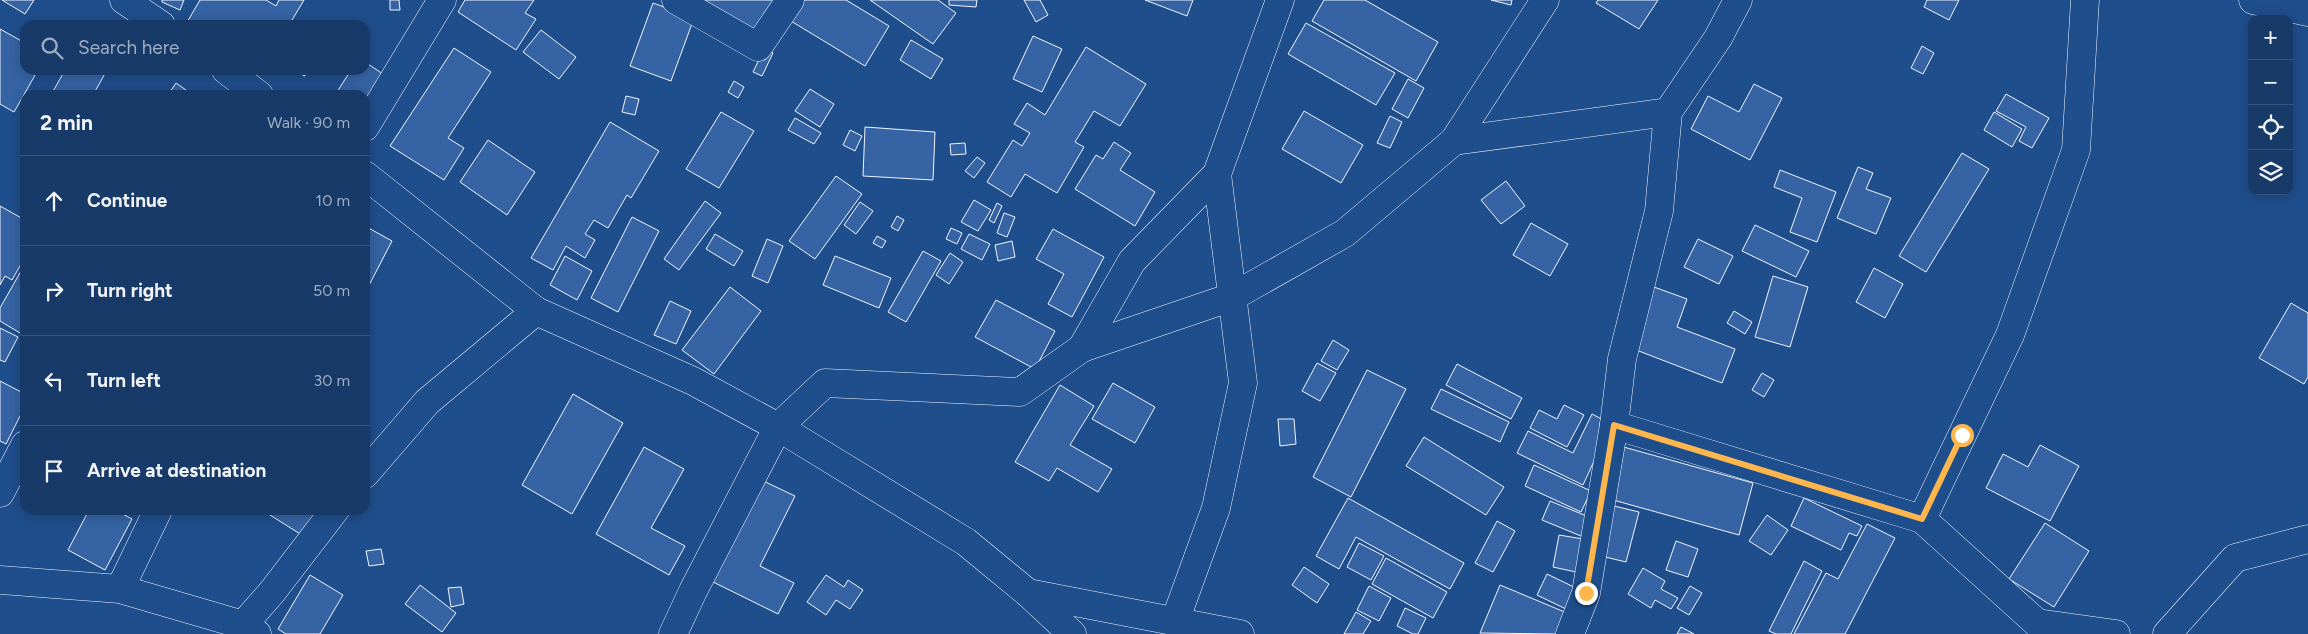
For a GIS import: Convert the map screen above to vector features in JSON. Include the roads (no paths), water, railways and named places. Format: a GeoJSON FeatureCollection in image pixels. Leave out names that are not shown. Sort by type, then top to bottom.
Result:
{"type":"FeatureCollection","features":[{"type":"Feature","properties":{"kind":"street"},"geometry":{"type":"LineString","coordinates":[[124,0],[154,20]]}},
{"type":"Feature","properties":{"kind":"street"},"geometry":{"type":"LineString","coordinates":[[370,119],[442,0]]}},
{"type":"Feature","properties":{"kind":"street"},"geometry":{"type":"LineString","coordinates":[[676,0],[758,47],[790,0]]}},
{"type":"Feature","properties":{"kind":"street"},"geometry":{"type":"LineString","coordinates":[[1082,348],[1132,260],[1217,174],[1280,0]]}},
{"type":"Feature","properties":{"kind":"street"},"geometry":{"type":"LineString","coordinates":[[673,634],[693,591],[778,427],[825,383],[1020,392],[1082,348],[1232,296],[1345,233],[1454,141],[1545,0]]}},
{"type":"Feature","properties":{"kind":"street"},"geometry":{"type":"LineString","coordinates":[[1570,634],[1586,593],[1614,425],[1622,359],[1659,211],[1668,112],[1718,38],[1738,0]]}},
{"type":"Feature","properties":{"kind":"street"},"geometry":{"type":"LineString","coordinates":[[1922,519],[2010,335],[2076,150],[2084,0]]}},
{"type":"Feature","properties":{"kind":"street"},"geometry":{"type":"LineString","coordinates":[[2252,0],[2308,12]]}},
{"type":"Feature","properties":{"kind":"street"},"geometry":{"type":"LineString","coordinates":[[233,75],[253,90]]}},
{"type":"Feature","properties":{"kind":"street"},"geometry":{"type":"LineString","coordinates":[[1454,141],[1668,112]]}},
{"type":"Feature","properties":{"kind":"street"},"geometry":{"type":"LineString","coordinates":[[1175,621],[1216,508],[1243,383],[1217,174]]}},
{"type":"Feature","properties":{"kind":"street"},"geometry":{"type":"LineString","coordinates":[[370,179],[536,311],[693,381],[778,427],[966,542],[1028,593],[1072,634]]}},
{"type":"Feature","properties":{"kind":"street"},"geometry":{"type":"LineString","coordinates":[[370,468],[427,402],[536,311]]}},
{"type":"Feature","properties":{"kind":"street"},"geometry":{"type":"LineString","coordinates":[[1614,425],[1922,519],[2037,622],[2116,634]]}},
{"type":"Feature","properties":{"kind":"street"},"geometry":{"type":"LineString","coordinates":[[0,493],[20,455]]}},
{"type":"Feature","properties":{"kind":"street"},"geometry":{"type":"LineString","coordinates":[[120,589],[156,515]]}},
{"type":"Feature","properties":{"kind":"street"},"geometry":{"type":"LineString","coordinates":[[0,580],[120,589],[247,631],[272,592],[331,515]]}},
{"type":"Feature","properties":{"kind":"street"},"geometry":{"type":"LineString","coordinates":[[2167,634],[2235,558],[2308,539]]}},
{"type":"Feature","properties":{"kind":"street"},"geometry":{"type":"LineString","coordinates":[[1028,593],[1240,634]]}}]}
